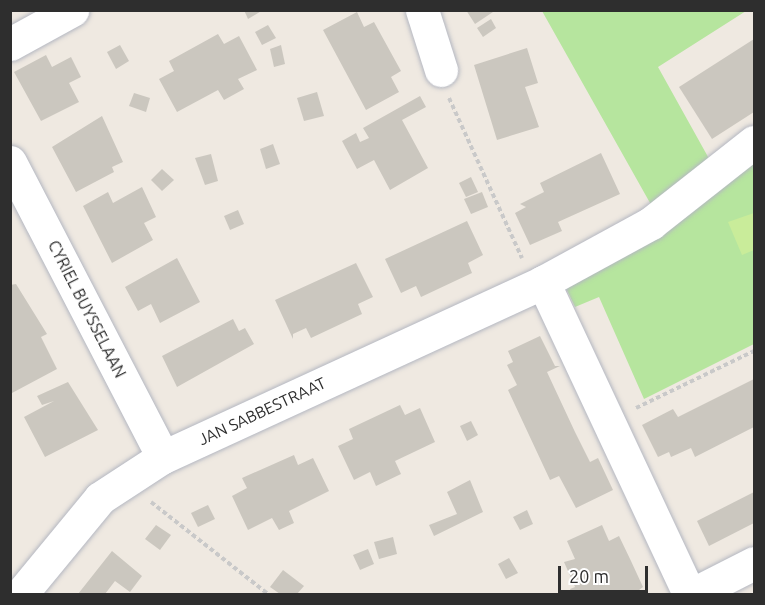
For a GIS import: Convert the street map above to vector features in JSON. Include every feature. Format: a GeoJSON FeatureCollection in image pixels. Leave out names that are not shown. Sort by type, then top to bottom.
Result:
{"type":"FeatureCollection","features":[{"type":"Feature","properties":{"kind":"street"},"geometry":{"type":"LineString","coordinates":[[10,44],[72,10]]}},
{"type":"Feature","properties":{"kind":"street"},"geometry":{"type":"LineString","coordinates":[[422,10],[441,70]]}},
{"type":"Feature","properties":{"kind":"street","name":"JAN SABBESTRAAT"},"geometry":{"type":"LineString","coordinates":[[21,594],[100,498],[163,457],[538,284],[651,223],[754,142]]}},
{"type":"Feature","properties":{"kind":"street","name":"CYRIEL BUYSSELAAN"},"geometry":{"type":"LineString","coordinates":[[10,162],[163,457]]}},
{"type":"Feature","properties":{"kind":"street"},"geometry":{"type":"LineString","coordinates":[[538,284],[608,421],[691,594],[754,563]]}},
{"type":"Feature","properties":{"kind":"path"},"geometry":{"type":"LineString","coordinates":[[441,70],[451,103],[538,284]]}},
{"type":"Feature","properties":{"kind":"path"},"geometry":{"type":"LineString","coordinates":[[608,421],[754,351]]}},
{"type":"Feature","properties":{"kind":"path"},"geometry":{"type":"LineString","coordinates":[[125,482],[268,594]]}},
{"type":"Feature","properties":{"kind":"green space"},"geometry":{"type":"Polygon","coordinates":[[[542,11],[746,11],[658,67],[722,182],[754,158],[754,344],[644,399],[599,297],[575,307],[564,284],[663,226],[542,11]]]}},
{"type":"Feature","properties":{"kind":"green space"},"geometry":{"type":"Polygon","coordinates":[[[754,213],[754,250],[742,255],[728,222],[754,213]]]}},
{"type":"Feature","properties":{"kind":"building"},"geometry":{"type":"Polygon","coordinates":[[[244,10],[263,10],[248,19],[244,10]]]}},
{"type":"Feature","properties":{"kind":"building"},"geometry":{"type":"Polygon","coordinates":[[[466,10],[496,10],[475,24],[466,10]]]}},
{"type":"Feature","properties":{"kind":"building"},"geometry":{"type":"Polygon","coordinates":[[[357,12],[364,27],[374,22],[401,71],[391,77],[399,92],[366,110],[323,30],[357,12]]]}},
{"type":"Feature","properties":{"kind":"building"},"geometry":{"type":"Polygon","coordinates":[[[491,19],[496,28],[483,37],[477,28],[491,19]]]}},
{"type":"Feature","properties":{"kind":"building"},"geometry":{"type":"Polygon","coordinates":[[[268,25],[276,38],[262,45],[255,32],[268,25]]]}},
{"type":"Feature","properties":{"kind":"building"},"geometry":{"type":"Polygon","coordinates":[[[218,34],[224,44],[239,36],[257,70],[238,79],[244,89],[224,100],[218,90],[177,112],[159,79],[174,71],[169,61],[218,34]]]}},
{"type":"Feature","properties":{"kind":"building"},"geometry":{"type":"Polygon","coordinates":[[[754,39],[754,112],[712,139],[679,87],[754,39]]]}},
{"type":"Feature","properties":{"kind":"building"},"geometry":{"type":"Polygon","coordinates":[[[120,45],[129,61],[116,69],[107,52],[120,45]]]}},
{"type":"Feature","properties":{"kind":"building"},"geometry":{"type":"Polygon","coordinates":[[[281,45],[285,64],[274,67],[270,49],[281,45]]]}},
{"type":"Feature","properties":{"kind":"building"},"geometry":{"type":"Polygon","coordinates":[[[527,48],[538,83],[525,87],[539,127],[497,140],[474,65],[527,48]]]}},
{"type":"Feature","properties":{"kind":"building"},"geometry":{"type":"Polygon","coordinates":[[[46,55],[52,67],[71,57],[81,77],[69,83],[79,102],[41,121],[14,72],[46,55]]]}},
{"type":"Feature","properties":{"kind":"building"},"geometry":{"type":"Polygon","coordinates":[[[317,92],[324,116],[304,121],[297,98],[317,92]]]}},
{"type":"Feature","properties":{"kind":"building"},"geometry":{"type":"Polygon","coordinates":[[[134,93],[150,98],[146,112],[129,106],[134,93]]]}},
{"type":"Feature","properties":{"kind":"building"},"geometry":{"type":"Polygon","coordinates":[[[420,96],[426,107],[402,120],[428,168],[390,190],[374,160],[357,169],[342,141],[356,133],[360,142],[369,138],[363,128],[420,96]]]}},
{"type":"Feature","properties":{"kind":"building"},"geometry":{"type":"Polygon","coordinates":[[[102,116],[123,162],[112,167],[114,172],[76,192],[52,147],[102,116]]]}},
{"type":"Feature","properties":{"kind":"building"},"geometry":{"type":"Polygon","coordinates":[[[273,144],[280,164],[266,169],[260,149],[273,144]]]}},
{"type":"Feature","properties":{"kind":"building"},"geometry":{"type":"Polygon","coordinates":[[[601,153],[620,194],[558,222],[562,231],[530,245],[515,213],[526,207],[520,204],[544,192],[540,183],[601,153]]]}},
{"type":"Feature","properties":{"kind":"building"},"geometry":{"type":"Polygon","coordinates":[[[211,154],[218,181],[205,185],[195,158],[211,154]]]}},
{"type":"Feature","properties":{"kind":"building"},"geometry":{"type":"Polygon","coordinates":[[[162,169],[174,180],[162,191],[151,180],[162,169]]]}},
{"type":"Feature","properties":{"kind":"building"},"geometry":{"type":"Polygon","coordinates":[[[471,177],[478,192],[466,197],[459,183],[471,177]]]}},
{"type":"Feature","properties":{"kind":"building"},"geometry":{"type":"Polygon","coordinates":[[[142,187],[156,217],[144,223],[153,240],[112,263],[83,206],[108,192],[113,203],[142,187]]]}},
{"type":"Feature","properties":{"kind":"building"},"geometry":{"type":"Polygon","coordinates":[[[482,192],[488,207],[471,214],[464,199],[482,192]]]}},
{"type":"Feature","properties":{"kind":"building"},"geometry":{"type":"Polygon","coordinates":[[[238,210],[244,224],[230,230],[224,216],[238,210]]]}},
{"type":"Feature","properties":{"kind":"building"},"geometry":{"type":"Polygon","coordinates":[[[467,221],[483,255],[468,263],[472,273],[421,297],[416,286],[401,293],[385,259],[467,221]]]}},
{"type":"Feature","properties":{"kind":"building"},"geometry":{"type":"Polygon","coordinates":[[[177,258],[200,302],[160,323],[151,304],[138,311],[125,287],[177,258]]]}},
{"type":"Feature","properties":{"kind":"building"},"geometry":{"type":"Polygon","coordinates":[[[356,263],[373,297],[358,304],[362,314],[311,338],[306,328],[293,334],[293,339],[275,300],[356,263]]]}},
{"type":"Feature","properties":{"kind":"building"},"geometry":{"type":"Polygon","coordinates":[[[16,284],[47,334],[41,337],[57,369],[12,393],[10,285],[16,284]]]}},
{"type":"Feature","properties":{"kind":"building"},"geometry":{"type":"Polygon","coordinates":[[[233,319],[239,331],[245,328],[254,344],[177,387],[162,356],[233,319]]]}},
{"type":"Feature","properties":{"kind":"building"},"geometry":{"type":"Polygon","coordinates":[[[540,336],[555,366],[560,366],[547,372],[575,432],[590,462],[598,458],[613,490],[576,508],[559,476],[550,480],[508,390],[517,385],[507,365],[513,362],[508,351],[540,336]]]}},
{"type":"Feature","properties":{"kind":"building"},"geometry":{"type":"Polygon","coordinates":[[[754,379],[754,427],[695,457],[691,448],[671,457],[669,452],[658,457],[642,425],[673,409],[678,417],[754,379]]]}},
{"type":"Feature","properties":{"kind":"building"},"geometry":{"type":"Polygon","coordinates":[[[68,382],[98,430],[45,457],[24,417],[54,401],[42,405],[37,396],[68,382]]]}},
{"type":"Feature","properties":{"kind":"building"},"geometry":{"type":"Polygon","coordinates":[[[400,405],[405,415],[420,408],[435,442],[395,461],[401,474],[376,486],[370,472],[354,480],[338,446],[353,439],[349,429],[400,405]]]}},
{"type":"Feature","properties":{"kind":"building"},"geometry":{"type":"Polygon","coordinates":[[[471,421],[478,435],[467,441],[460,426],[471,421]]]}},
{"type":"Feature","properties":{"kind":"building"},"geometry":{"type":"Polygon","coordinates":[[[294,455],[298,465],[313,458],[329,491],[289,511],[294,523],[279,530],[272,518],[248,530],[232,496],[247,488],[242,478],[294,455]]]}},
{"type":"Feature","properties":{"kind":"building"},"geometry":{"type":"Polygon","coordinates":[[[470,480],[483,512],[434,536],[429,525],[457,514],[447,492],[470,480]]]}},
{"type":"Feature","properties":{"kind":"building"},"geometry":{"type":"Polygon","coordinates":[[[754,492],[754,523],[709,546],[697,521],[754,492]]]}},
{"type":"Feature","properties":{"kind":"building"},"geometry":{"type":"Polygon","coordinates":[[[208,505],[215,519],[198,527],[191,513],[208,505]]]}},
{"type":"Feature","properties":{"kind":"building"},"geometry":{"type":"Polygon","coordinates":[[[527,510],[533,524],[520,530],[513,517],[527,510]]]}},
{"type":"Feature","properties":{"kind":"building"},"geometry":{"type":"Polygon","coordinates":[[[156,525],[171,535],[160,550],[145,539],[156,525]]]}},
{"type":"Feature","properties":{"kind":"building"},"geometry":{"type":"Polygon","coordinates":[[[602,525],[609,541],[619,536],[631,561],[643,587],[634,594],[572,594],[570,589],[575,587],[564,562],[575,559],[567,541],[602,525]]]}},
{"type":"Feature","properties":{"kind":"building"},"geometry":{"type":"Polygon","coordinates":[[[393,537],[397,554],[379,559],[374,542],[393,537]]]}},
{"type":"Feature","properties":{"kind":"building"},"geometry":{"type":"Polygon","coordinates":[[[368,549],[374,564],[360,570],[353,555],[368,549]]]}},
{"type":"Feature","properties":{"kind":"building"},"geometry":{"type":"Polygon","coordinates":[[[112,551],[142,576],[130,592],[115,581],[105,594],[78,594],[112,551]]]}},
{"type":"Feature","properties":{"kind":"building"},"geometry":{"type":"Polygon","coordinates":[[[509,558],[518,573],[506,579],[498,564],[509,558]]]}},
{"type":"Feature","properties":{"kind":"building"},"geometry":{"type":"Polygon","coordinates":[[[283,570],[304,586],[297,594],[280,594],[270,587],[283,570]]]}}]}
